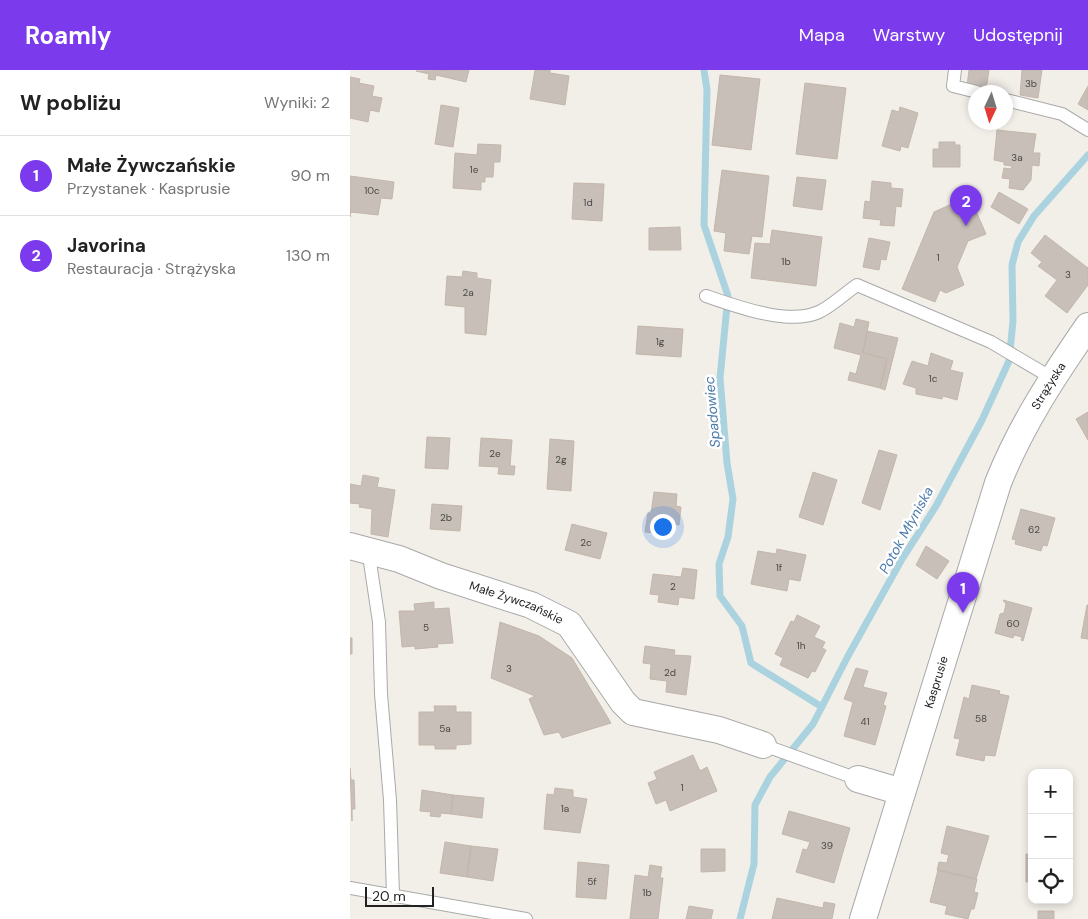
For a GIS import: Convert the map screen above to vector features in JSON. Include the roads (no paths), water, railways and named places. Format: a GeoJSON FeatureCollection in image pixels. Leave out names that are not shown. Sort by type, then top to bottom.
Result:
{"type":"FeatureCollection","features":[{"type":"Feature","properties":{"kind":"street","name":"Strążyska"},"geometry":{"type":"LineString","coordinates":[[1012,447],[1052,378],[1088,326]]}},
{"type":"Feature","properties":{"kind":"street","name":"Kasprusie"},"geometry":{"type":"LineString","coordinates":[[863,919],[982,530],[1012,447]]}},
{"type":"Feature","properties":{"kind":"street","name":"Małe Żywczańskie"},"geometry":{"type":"LineString","coordinates":[[359,547],[530,605],[569,624],[623,702],[633,712],[709,728],[763,746]]}},
{"type":"Feature","properties":{"kind":"street","name":"Małe Żywczańskie"},"geometry":{"type":"LineString","coordinates":[[858,779],[902,792]]}},
{"type":"Feature","properties":{"kind":"lane"},"geometry":{"type":"LineString","coordinates":[[955,70],[953,86],[968,90]]}},
{"type":"Feature","properties":{"kind":"lane"},"geometry":{"type":"LineString","coordinates":[[1013,102],[1062,114],[1088,130]]}},
{"type":"Feature","properties":{"kind":"lane"},"geometry":{"type":"LineString","coordinates":[[706,296],[742,308],[778,315],[800,316],[817,313],[857,285],[991,342],[1052,378]]}},
{"type":"Feature","properties":{"kind":"lane"},"geometry":{"type":"LineString","coordinates":[[359,547],[379,622],[393,895]]}},
{"type":"Feature","properties":{"kind":"lane","name":"Małe Żywczańskie"},"geometry":{"type":"LineString","coordinates":[[763,746],[858,779]]}},
{"type":"Feature","properties":{"kind":"lane"},"geometry":{"type":"LineString","coordinates":[[350,888],[526,919]]}},
{"type":"Feature","properties":{"kind":"waterway","name":"Spadowiec"},"geometry":{"type":"LineString","coordinates":[[704,70],[707,90],[704,225],[728,296],[720,378],[727,463],[733,499],[728,537],[719,564],[720,596],[742,626],[751,663],[822,707]]}},
{"type":"Feature","properties":{"kind":"waterway","name":"Potok Młyniska"},"geometry":{"type":"LineString","coordinates":[[740,919],[754,864],[755,805],[770,777],[813,724],[848,656],[902,559],[936,506],[982,420],[1009,361],[1013,321],[1012,265],[1018,242],[1034,216],[1088,155]]}},
{"type":"Feature","properties":{"kind":"place","name":"Javorina"},"geometry":{"type":"Point","coordinates":[966,226]}},
{"type":"Feature","properties":{"kind":"place","name":"Małe Żywczańskie"},"geometry":{"type":"Point","coordinates":[963,613]}}]}
